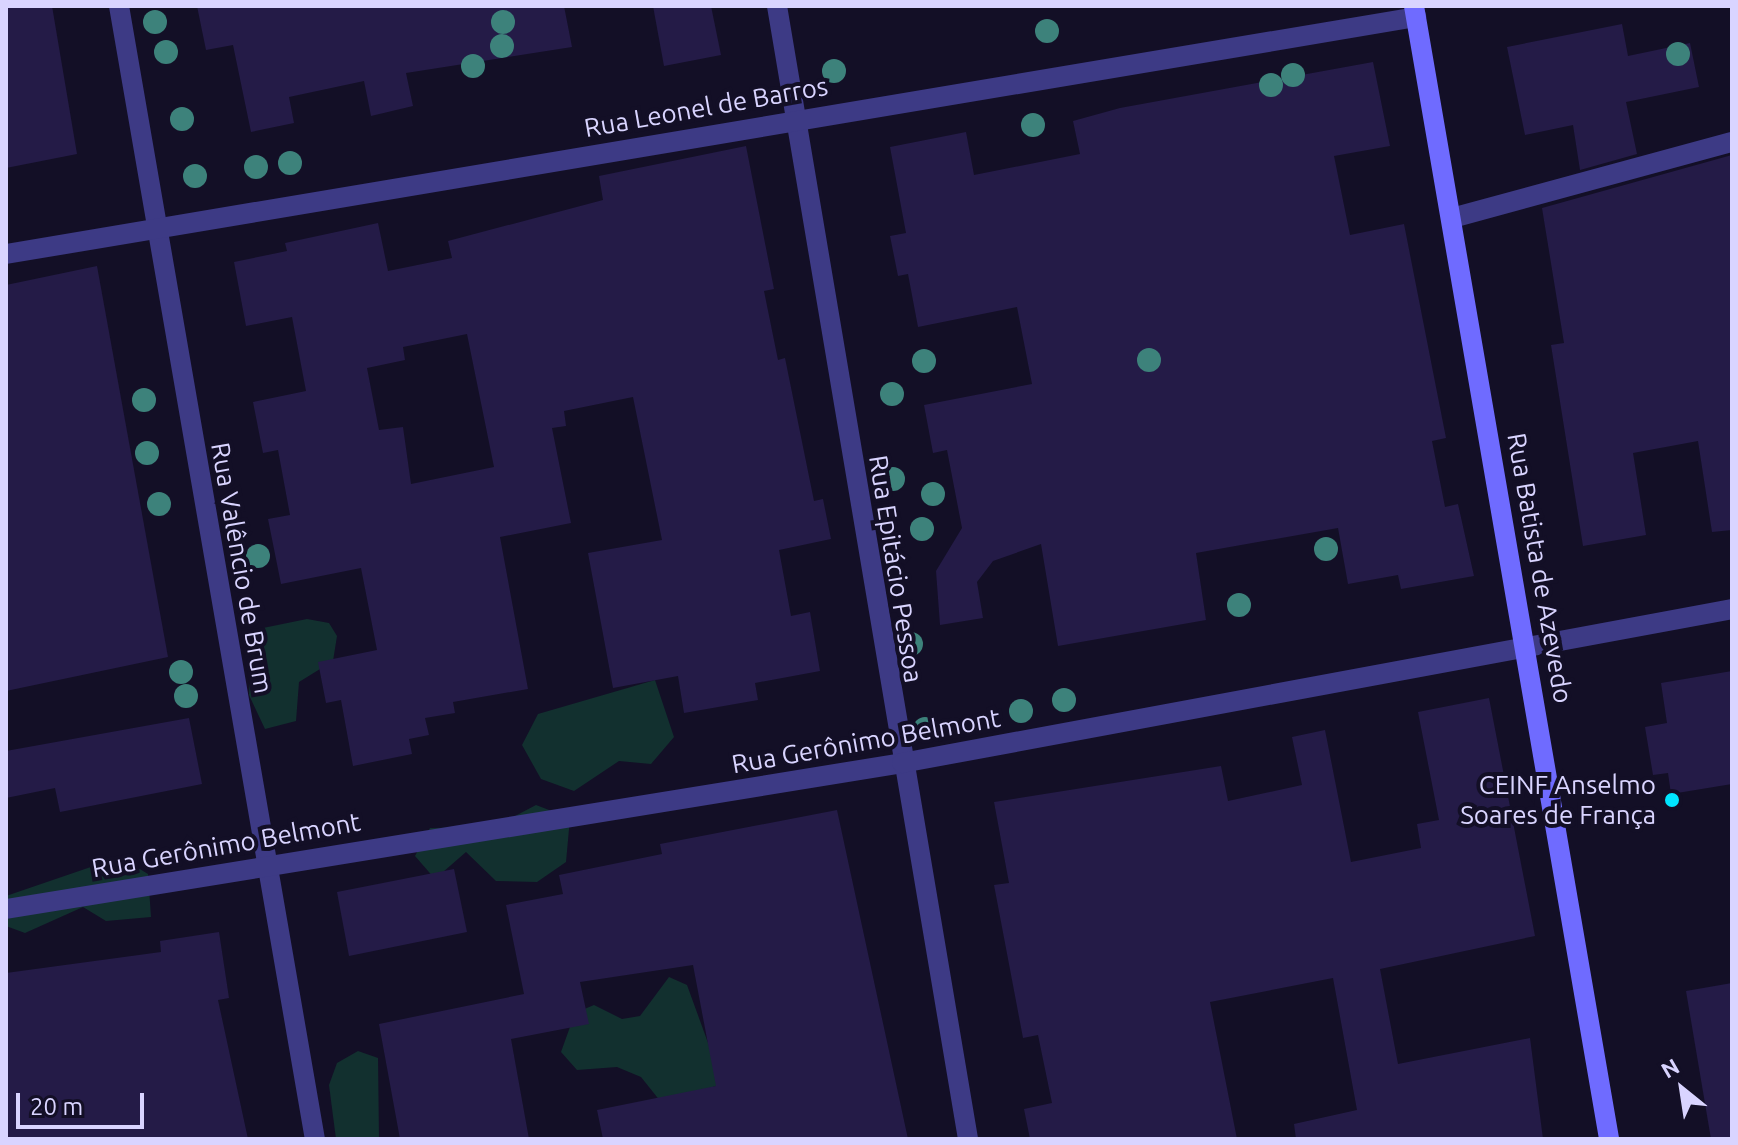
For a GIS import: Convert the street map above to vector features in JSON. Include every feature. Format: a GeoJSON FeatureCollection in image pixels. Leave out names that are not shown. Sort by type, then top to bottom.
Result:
{"type":"FeatureCollection","features":[{"type":"Feature","properties":{"kind":"street","name":"Rua Valêncio de Brum"},"geometry":{"type":"LineString","coordinates":[[119,6],[315,1139]]}},
{"type":"Feature","properties":{"kind":"street","name":"Rua Epitácio Pessoa"},"geometry":{"type":"LineString","coordinates":[[777,6],[902,763],[968,1139]]}},
{"type":"Feature","properties":{"kind":"street","name":"Rua Leonel de Barros"},"geometry":{"type":"LineString","coordinates":[[6,254],[1415,12]]}},
{"type":"Feature","properties":{"kind":"street","name":"Rua Batista de Azevedo"},"geometry":{"type":"LineString","coordinates":[[1415,12],[1527,645],[1609,1139]]}},
{"type":"Feature","properties":{"kind":"street"},"geometry":{"type":"LineString","coordinates":[[1452,218],[1732,142]]}},
{"type":"Feature","properties":{"kind":"street","name":"Rua Gerônimo Belmont"},"geometry":{"type":"LineString","coordinates":[[6,909],[267,863],[902,763],[1732,609]]}},
{"type":"Feature","properties":{"kind":"green space"},"geometry":{"type":"Polygon","coordinates":[[[307,619],[329,623],[337,636],[333,661],[299,682],[296,721],[265,729],[249,695],[251,648],[263,628],[307,619]]]}},
{"type":"Feature","properties":{"kind":"green space"},"geometry":{"type":"Polygon","coordinates":[[[655,680],[674,737],[651,764],[619,761],[574,791],[541,779],[522,745],[538,714],[655,680]]]}},
{"type":"Feature","properties":{"kind":"green space"},"geometry":{"type":"Polygon","coordinates":[[[536,805],[570,818],[566,862],[537,882],[496,881],[466,852],[435,879],[415,856],[430,828],[494,827],[536,805]]]}},
{"type":"Feature","properties":{"kind":"green space"},"geometry":{"type":"Polygon","coordinates":[[[120,857],[148,874],[151,917],[106,921],[83,907],[25,933],[6,926],[6,896],[120,857]]]}},
{"type":"Feature","properties":{"kind":"green space"},"geometry":{"type":"Polygon","coordinates":[[[669,977],[687,985],[723,1084],[661,1102],[641,1077],[617,1067],[577,1070],[561,1052],[575,1013],[594,1005],[622,1019],[640,1016],[669,977]]]}},
{"type":"Feature","properties":{"kind":"green space"},"geometry":{"type":"Polygon","coordinates":[[[358,1051],[378,1058],[379,1139],[336,1139],[329,1085],[337,1063],[358,1051]]]}},
{"type":"Feature","properties":{"kind":"building"},"geometry":{"type":"Polygon","coordinates":[[[6,6],[52,6],[77,154],[6,168],[6,6]]]}},
{"type":"Feature","properties":{"kind":"building"},"geometry":{"type":"Polygon","coordinates":[[[197,6],[564,6],[572,47],[406,73],[413,106],[371,116],[364,81],[289,97],[294,123],[251,132],[233,45],[206,50],[197,6]]]}},
{"type":"Feature","properties":{"kind":"building"},"geometry":{"type":"Polygon","coordinates":[[[653,6],[711,6],[721,55],[664,66],[653,6]]]}},
{"type":"Feature","properties":{"kind":"building"},"geometry":{"type":"Polygon","coordinates":[[[1622,24],[1628,56],[1690,43],[1699,87],[1626,102],[1637,154],[1580,170],[1573,125],[1525,135],[1507,47],[1622,24]]]}},
{"type":"Feature","properties":{"kind":"building"},"geometry":{"type":"Polygon","coordinates":[[[1373,62],[1390,146],[1334,156],[1350,235],[1404,224],[1446,438],[1432,441],[1445,507],[1458,504],[1474,576],[1401,589],[1398,575],[1348,584],[1338,528],[1196,553],[1206,620],[1058,646],[1041,544],[993,561],[977,582],[983,618],[940,625],[936,571],[962,528],[947,450],[933,453],[924,405],[1032,384],[1017,307],[918,327],[908,274],[898,276],[890,236],[906,233],[890,147],[966,132],[974,175],[1080,154],[1073,121],[1120,108],[1373,62]]]}},
{"type":"Feature","properties":{"kind":"building"},"geometry":{"type":"Polygon","coordinates":[[[746,146],[774,289],[764,291],[778,360],[785,358],[814,501],[823,499],[831,539],[779,550],[791,616],[810,612],[820,671],[755,683],[758,700],[684,713],[678,676],[613,688],[588,553],[662,540],[633,397],[564,411],[566,426],[552,428],[571,523],[500,537],[528,689],[453,702],[455,713],[425,718],[429,735],[409,739],[412,754],[353,766],[341,700],[326,703],[318,662],[377,650],[361,568],[281,584],[268,519],[290,515],[278,450],[263,453],[253,402],[306,391],[292,317],[246,326],[234,262],[287,251],[285,243],[378,223],[388,271],[452,258],[448,241],[603,200],[599,176],[746,146]],[[467,334],[403,347],[405,360],[367,368],[379,430],[403,427],[411,484],[494,467],[467,334]]]}},
{"type":"Feature","properties":{"kind":"building"},"geometry":{"type":"Polygon","coordinates":[[[1732,155],[1732,530],[1712,532],[1698,441],[1633,453],[1646,535],[1583,546],[1551,345],[1564,343],[1542,208],[1732,155]]]}},
{"type":"Feature","properties":{"kind":"building"},"geometry":{"type":"Polygon","coordinates":[[[97,266],[168,657],[6,691],[6,285],[97,266]]]}},
{"type":"Feature","properties":{"kind":"building"},"geometry":{"type":"Polygon","coordinates":[[[1732,671],[1732,784],[1671,794],[1668,773],[1653,775],[1645,727],[1667,723],[1661,683],[1732,671]]]}},
{"type":"Feature","properties":{"kind":"building"},"geometry":{"type":"Polygon","coordinates":[[[1489,698],[1535,936],[1380,969],[1398,1064],[1530,1038],[1543,1139],[1296,1139],[1294,1124],[1357,1110],[1333,978],[1210,1002],[1237,1139],[1030,1139],[1024,1109],[1052,1103],[1038,1035],[1023,1038],[994,885],[1009,883],[994,802],[1221,766],[1228,801],[1302,785],[1292,737],[1325,730],[1351,862],[1421,848],[1417,824],[1439,820],[1418,712],[1489,698]]]}},
{"type":"Feature","properties":{"kind":"building"},"geometry":{"type":"Polygon","coordinates":[[[189,718],[202,784],[60,812],[55,788],[6,798],[6,751],[189,718]]]}},
{"type":"Feature","properties":{"kind":"building"},"geometry":{"type":"Polygon","coordinates":[[[837,810],[908,1139],[603,1139],[597,1110],[716,1086],[693,965],[580,982],[589,1024],[511,1039],[529,1139],[400,1139],[379,1024],[524,994],[506,905],[563,894],[559,875],[662,854],[660,844],[837,810]]]}},
{"type":"Feature","properties":{"kind":"building"},"geometry":{"type":"Polygon","coordinates":[[[454,869],[467,932],[349,956],[337,892],[454,869]]]}},
{"type":"Feature","properties":{"kind":"building"},"geometry":{"type":"Polygon","coordinates":[[[219,932],[229,998],[218,1000],[248,1139],[6,1139],[6,973],[161,952],[160,941],[219,932]]]}},
{"type":"Feature","properties":{"kind":"building"},"geometry":{"type":"Polygon","coordinates":[[[1732,983],[1732,1139],[1711,1139],[1686,991],[1732,983]]]}},
{"type":"Feature","properties":{"kind":"place","name":"CEINF Anselmo Soares de França"},"geometry":{"type":"Point","coordinates":[1672,800]}}]}
